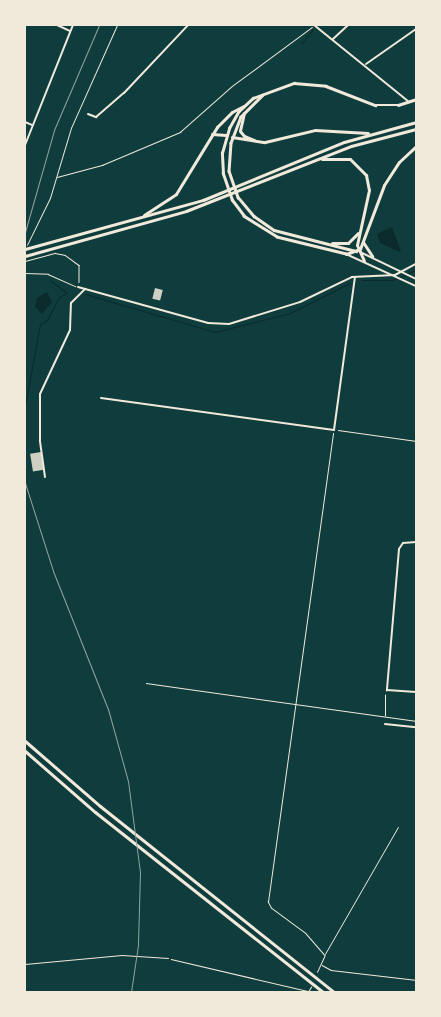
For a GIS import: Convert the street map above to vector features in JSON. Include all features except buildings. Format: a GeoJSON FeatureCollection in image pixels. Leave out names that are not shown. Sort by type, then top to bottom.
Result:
{"type":"FeatureCollection","features":[{"type":"Feature","properties":{"kind":"highway"},"geometry":{"type":"LineString","coordinates":[[134,219],[161,206],[176,194],[212,135],[229,115],[244,106]]}},
{"type":"Feature","properties":{"kind":"highway"},"geometry":{"type":"LineString","coordinates":[[244,113],[241,133],[259,142]]}},
{"type":"Feature","properties":{"kind":"highway"},"geometry":{"type":"LineString","coordinates":[[26,249],[218,194],[371,133],[416,122]]}},
{"type":"Feature","properties":{"kind":"highway"},"geometry":{"type":"LineString","coordinates":[[25,256],[220,200],[316,160],[371,140],[416,129]]}},
{"type":"Feature","properties":{"kind":"highway"},"geometry":{"type":"LineString","coordinates":[[232,138],[259,142],[315,130],[371,133]]}},
{"type":"Feature","properties":{"kind":"highway"},"geometry":{"type":"LineString","coordinates":[[212,135],[226,135]]}},
{"type":"Feature","properties":{"kind":"highway"},"geometry":{"type":"LineString","coordinates":[[346,254],[357,251],[363,241],[387,180],[416,146]]}},
{"type":"Feature","properties":{"kind":"highway"},"geometry":{"type":"LineString","coordinates":[[316,160],[346,158],[365,172],[369,190],[357,251],[364,261]]}},
{"type":"Feature","properties":{"kind":"highway"},"geometry":{"type":"LineString","coordinates":[[332,243],[350,242],[361,228]]}},
{"type":"Feature","properties":{"kind":"highway"},"geometry":{"type":"LineString","coordinates":[[363,241],[372,256]]}},
{"type":"Feature","properties":{"kind":"highway"},"geometry":{"type":"LineString","coordinates":[[25,741],[120,822],[334,992]]}},
{"type":"Feature","properties":{"kind":"highway"},"geometry":{"type":"LineString","coordinates":[[25,751],[121,832],[321,991]]}},
{"type":"Feature","properties":{"kind":"main road"},"geometry":{"type":"LineString","coordinates":[[346,254],[277,237],[244,216],[232,200],[223,174],[222,159],[226,135],[244,106],[266,92],[289,84],[309,83],[332,88],[368,104],[387,106],[416,99]]}},
{"type":"Feature","properties":{"kind":"main road"},"geometry":{"type":"LineString","coordinates":[[266,92],[244,113],[232,138],[230,174],[238,196],[249,212],[274,230],[332,243],[357,251]]}},
{"type":"Feature","properties":{"kind":"main road"},"geometry":{"type":"LineString","coordinates":[[226,135],[232,138]]}},
{"type":"Feature","properties":{"kind":"street"},"geometry":{"type":"LineString","coordinates":[[57,25],[70,31]]}},
{"type":"Feature","properties":{"kind":"street"},"geometry":{"type":"LineString","coordinates":[[25,146],[73,25]]}},
{"type":"Feature","properties":{"kind":"street"},"geometry":{"type":"LineString","coordinates":[[88,114],[96,117],[124,93],[188,25]]}},
{"type":"Feature","properties":{"kind":"street"},"geometry":{"type":"LineString","coordinates":[[333,39],[348,25]]}},
{"type":"Feature","properties":{"kind":"street"},"geometry":{"type":"LineString","coordinates":[[315,26],[366,64],[409,102]]}},
{"type":"Feature","properties":{"kind":"street"},"geometry":{"type":"LineString","coordinates":[[366,64],[416,29]]}},
{"type":"Feature","properties":{"kind":"street"},"geometry":{"type":"LineString","coordinates":[[25,122],[32,125]]}},
{"type":"Feature","properties":{"kind":"street"},"geometry":{"type":"LineString","coordinates":[[357,251],[372,256],[415,278]]}},
{"type":"Feature","properties":{"kind":"street"},"geometry":{"type":"LineString","coordinates":[[346,254],[385,269],[416,286]]}},
{"type":"Feature","properties":{"kind":"street"},"geometry":{"type":"LineString","coordinates":[[78,287],[208,323],[229,324],[300,302],[355,277],[395,275],[416,264]]}},
{"type":"Feature","properties":{"kind":"street"},"geometry":{"type":"LineString","coordinates":[[100,398],[334,430],[355,277]]}},
{"type":"Feature","properties":{"kind":"street"},"geometry":{"type":"LineString","coordinates":[[45,477],[40,440],[40,394],[71,326],[71,303],[85,289]]}},
{"type":"Feature","properties":{"kind":"street"},"geometry":{"type":"LineString","coordinates":[[416,542],[403,543],[399,549],[387,690],[416,692]]}},
{"type":"Feature","properties":{"kind":"street"},"geometry":{"type":"LineString","coordinates":[[385,724],[416,727]]}},
{"type":"Feature","properties":{"kind":"lane"},"geometry":{"type":"LineString","coordinates":[[25,964],[122,955],[168,958]]}},
{"type":"Feature","properties":{"kind":"path"},"geometry":{"type":"LineString","coordinates":[[26,249],[57,177],[70,131],[118,25]]}},
{"type":"Feature","properties":{"kind":"path"},"geometry":{"type":"LineString","coordinates":[[57,177],[102,165],[180,132],[218,98],[306,28],[315,26]]}},
{"type":"Feature","properties":{"kind":"path"},"geometry":{"type":"LineString","coordinates":[[25,261],[58,253],[76,261],[80,273],[78,287],[48,274],[25,272]]}},
{"type":"Feature","properties":{"kind":"path"},"geometry":{"type":"LineString","coordinates":[[325,956],[305,932],[271,908],[268,902],[334,430],[416,441]]}},
{"type":"Feature","properties":{"kind":"path"},"geometry":{"type":"LineString","coordinates":[[146,683],[416,721]]}},
{"type":"Feature","properties":{"kind":"path"},"geometry":{"type":"LineString","coordinates":[[385,718],[387,690]]}},
{"type":"Feature","properties":{"kind":"path"},"geometry":{"type":"LineString","coordinates":[[398,827],[320,965],[331,970],[416,980]]}},
{"type":"Feature","properties":{"kind":"path"},"geometry":{"type":"LineString","coordinates":[[168,958],[308,992]]}},
{"type":"Feature","properties":{"kind":"water"},"geometry":{"type":"Polygon","coordinates":[[[392,227],[400,252],[380,243],[377,234],[392,227]]]}},
{"type":"Feature","properties":{"kind":"water"},"geometry":{"type":"Polygon","coordinates":[[[47,292],[52,302],[42,314],[35,307],[37,298],[47,292]]]}},
{"type":"Feature","properties":{"kind":"waterway"},"geometry":{"type":"LineString","coordinates":[[301,44],[313,29]]}},
{"type":"Feature","properties":{"kind":"waterway"},"geometry":{"type":"LineString","coordinates":[[362,280],[392,280],[416,270]]}},
{"type":"Feature","properties":{"kind":"waterway"},"geometry":{"type":"LineString","coordinates":[[25,406],[40,324],[47,320],[59,297],[67,293],[50,280]]}},
{"type":"Feature","properties":{"kind":"waterway"},"geometry":{"type":"LineString","coordinates":[[85,294],[215,332],[290,313],[350,283]]}},
{"type":"Feature","properties":{"kind":"railway"},"geometry":{"type":"LineString","coordinates":[[25,232],[54,130],[99,25]]}},
{"type":"Feature","properties":{"kind":"railway"},"geometry":{"type":"LineString","coordinates":[[25,483],[53,571],[108,709],[128,781],[140,872],[138,945],[131,992]]}}]}
